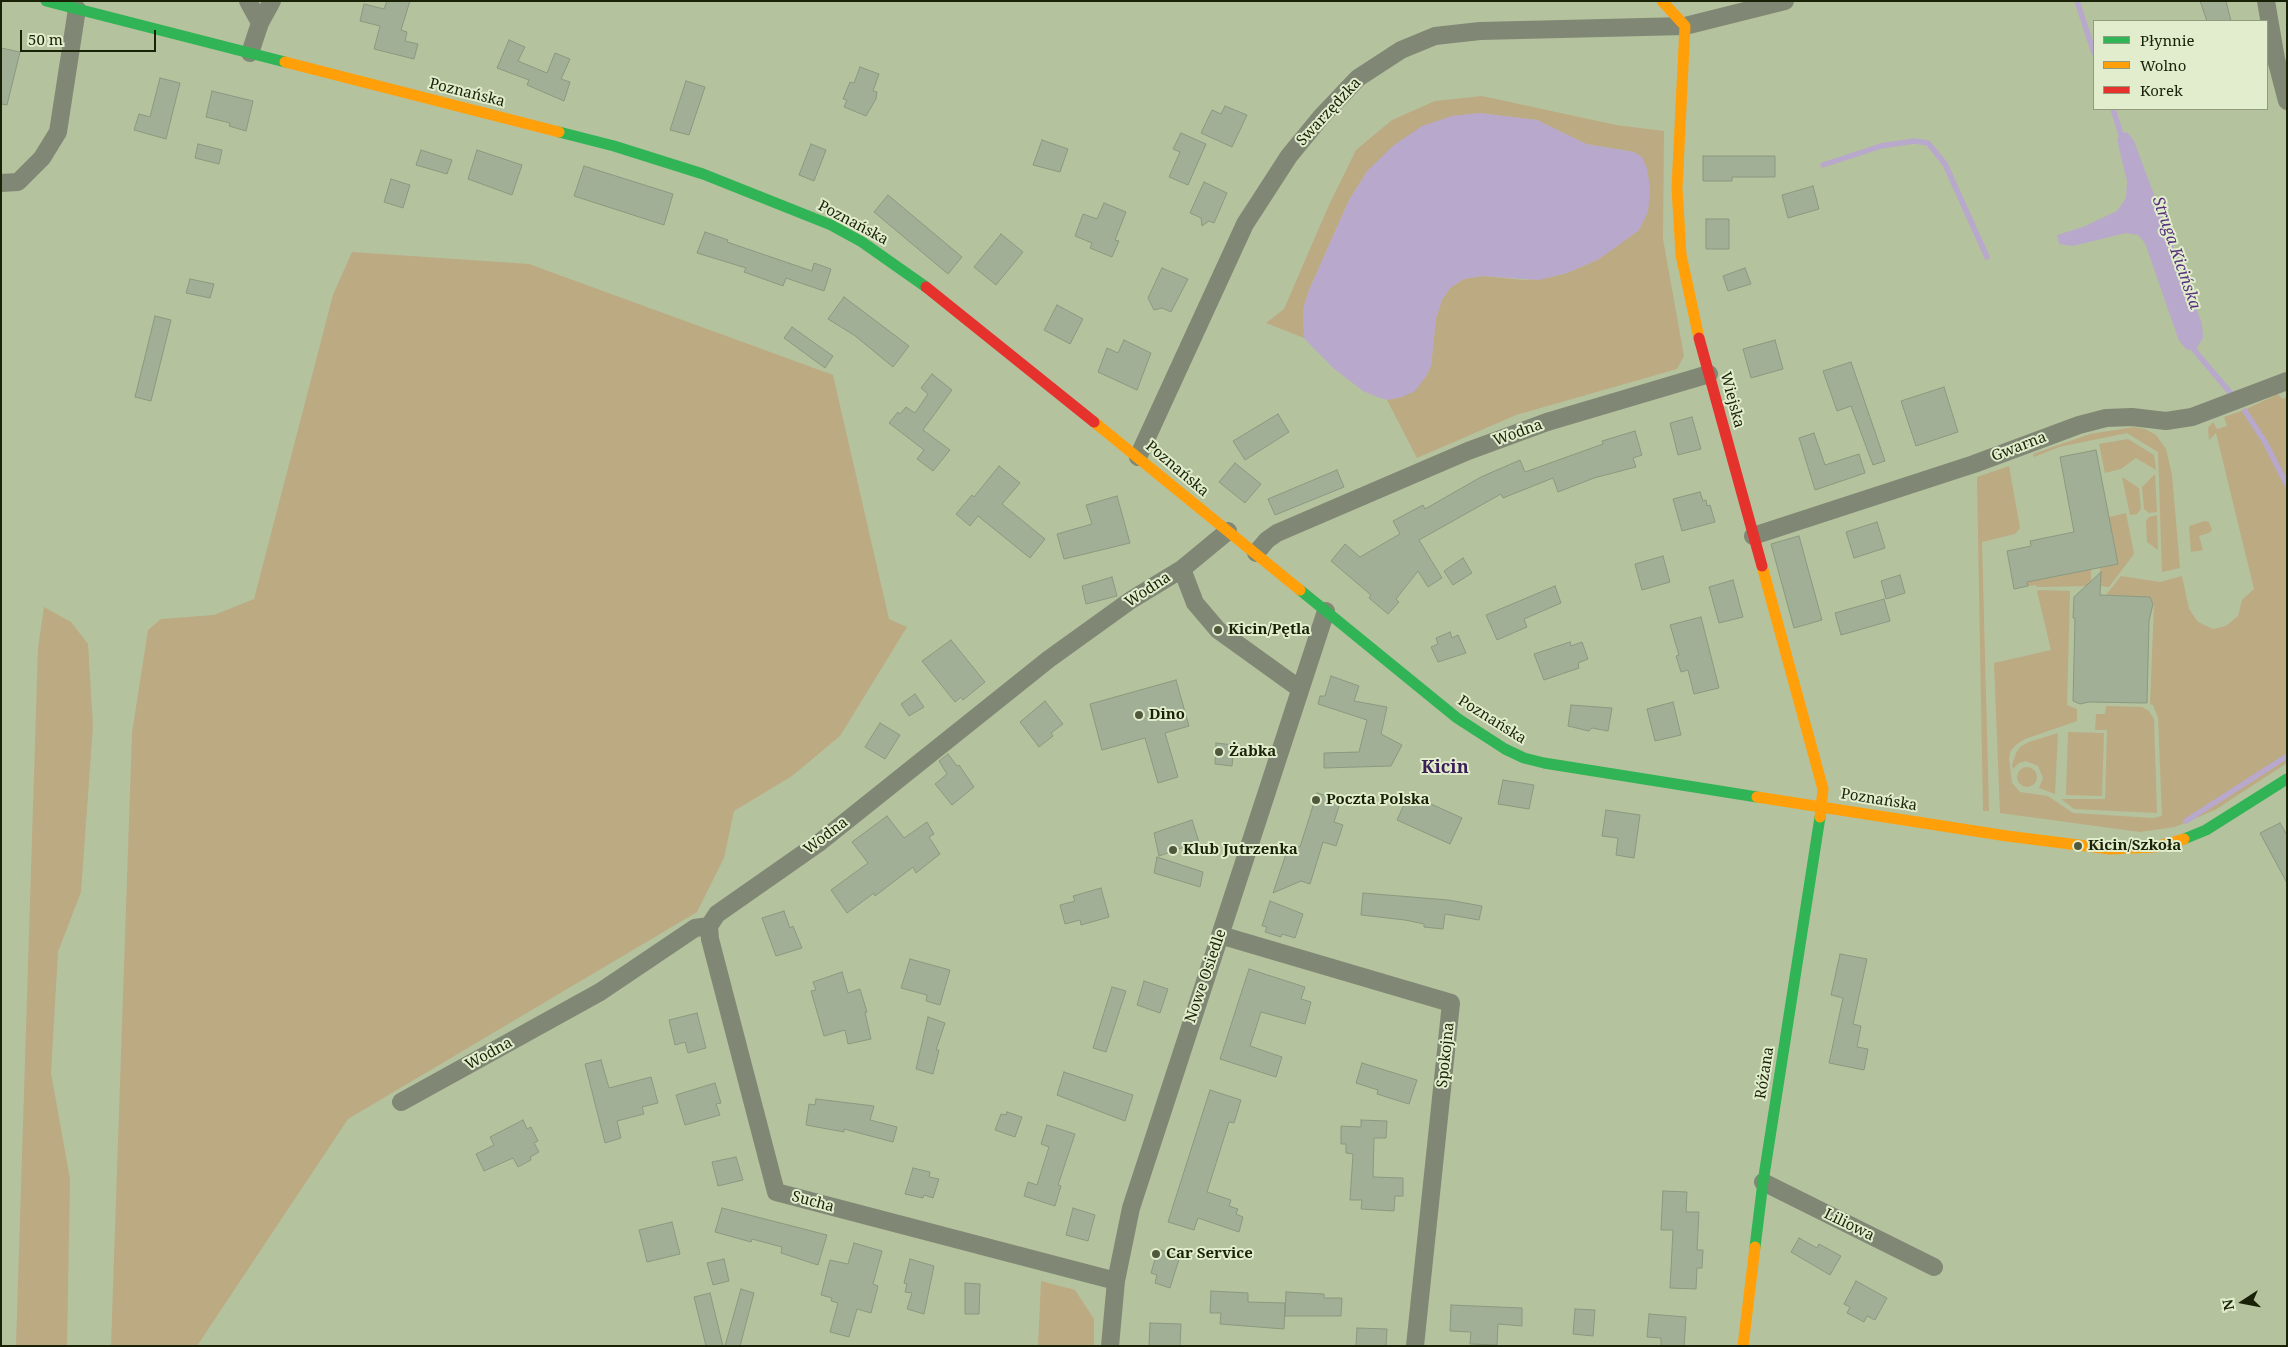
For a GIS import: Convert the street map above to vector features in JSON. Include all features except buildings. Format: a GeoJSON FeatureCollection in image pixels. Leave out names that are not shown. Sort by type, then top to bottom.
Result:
{"type":"FeatureCollection","features":[{"type":"Feature","properties":{"kind":"street","name":"Poznańska"},"geometry":{"type":"LineString","coordinates":[[46,1],[614,146],[703,174],[831,225],[862,242],[938,295],[1457,718],[1497,744],[1524,758],[1544,763],[2078,846],[2136,849],[2180,841],[2206,830],[2287,780]]}},
{"type":"Feature","properties":{"kind":"street"},"geometry":{"type":"LineString","coordinates":[[248,1],[260,23]]}},
{"type":"Feature","properties":{"kind":"street"},"geometry":{"type":"LineString","coordinates":[[250,53],[260,23],[272,1]]}},
{"type":"Feature","properties":{"kind":"street"},"geometry":{"type":"LineString","coordinates":[[1662,1],[1685,26]]}},
{"type":"Feature","properties":{"kind":"street","name":"Swarzędzka"},"geometry":{"type":"LineString","coordinates":[[1138,457],[1245,224],[1288,156],[1358,78],[1401,50],[1436,36],[1480,31],[1685,26],[1786,1]]}},
{"type":"Feature","properties":{"kind":"street"},"geometry":{"type":"LineString","coordinates":[[2266,1],[2276,59],[2287,102]]}},
{"type":"Feature","properties":{"kind":"street"},"geometry":{"type":"LineString","coordinates":[[1,183],[18,182],[42,158],[58,132],[77,9]]}},
{"type":"Feature","properties":{"kind":"street","name":"Wiejska"},"geometry":{"type":"LineString","coordinates":[[1685,26],[1676,188],[1680,248],[1692,314],[1823,789],[1822,806]]}},
{"type":"Feature","properties":{"kind":"street","name":"Wodna"},"geometry":{"type":"LineString","coordinates":[[1256,553],[1267,540],[1278,533],[1468,451],[1547,422],[1709,374]]}},
{"type":"Feature","properties":{"kind":"street","name":"Gwarna"},"geometry":{"type":"LineString","coordinates":[[1754,536],[1974,464],[2078,425],[2106,418],[2132,417],[2166,421],[2192,417],[2287,381]]}},
{"type":"Feature","properties":{"kind":"street","name":"Wodna"},"geometry":{"type":"LineString","coordinates":[[401,1102],[600,992],[695,928],[709,926],[717,914],[820,842],[1049,659],[1131,600],[1182,568],[1228,531]]}},
{"type":"Feature","properties":{"kind":"street"},"geometry":{"type":"LineString","coordinates":[[1182,568],[1195,603],[1218,630],[1300,689]]}},
{"type":"Feature","properties":{"kind":"street","name":"Nowe Osiedle"},"geometry":{"type":"LineString","coordinates":[[1110,1346],[1121,1246],[1131,1208],[1326,611]]}},
{"type":"Feature","properties":{"kind":"street","name":"Różana"},"geometry":{"type":"LineString","coordinates":[[1743,1346],[1763,1182],[1822,806]]}},
{"type":"Feature","properties":{"kind":"street","name":"Sucha"},"geometry":{"type":"LineString","coordinates":[[709,926],[710,939],[776,1192],[1116,1281]]}},
{"type":"Feature","properties":{"kind":"street","name":"Spokojna"},"geometry":{"type":"LineString","coordinates":[[1220,935],[1451,1003],[1415,1346]]}},
{"type":"Feature","properties":{"kind":"street","name":"Liliowa"},"geometry":{"type":"LineString","coordinates":[[1763,1182],[1934,1267]]}},
{"type":"Feature","properties":{"kind":"shaded area"},"geometry":{"type":"Polygon","coordinates":[[[1482,96],[1616,125],[1664,131],[1663,239],[1684,356],[1677,369],[1516,415],[1417,458],[1387,400],[1402,397],[1426,376],[1431,366],[1436,318],[1442,300],[1450,288],[1464,279],[1482,276],[1524,280],[1552,277],[1567,273],[1597,260],[1639,230],[1634,152],[1586,144],[1537,120],[1479,113],[1368,170],[1349,200],[1309,290],[1303,309],[1304,338],[1266,323],[1284,309],[1329,205],[1356,150],[1392,120],[1435,101],[1482,96]]]}},
{"type":"Feature","properties":{"kind":"shaded area"},"geometry":{"type":"Polygon","coordinates":[[[1479,113],[1537,120],[1586,144],[1634,152],[1642,157],[1647,168],[1650,189],[1648,212],[1639,230],[1597,260],[1567,273],[1539,280],[1482,276],[1464,279],[1450,288],[1442,300],[1436,318],[1431,366],[1426,376],[1415,391],[1402,397],[1387,400],[1375,396],[1363,391],[1332,367],[1304,338],[1303,309],[1309,290],[1349,200],[1368,170],[1394,145],[1422,126],[1452,116],[1479,113]]]}},
{"type":"Feature","properties":{"kind":"shaded area"},"geometry":{"type":"Polygon","coordinates":[[[2121,132],[2128,133],[2134,141],[2202,324],[2203,338],[2195,351],[2186,349],[2179,341],[2145,243],[2138,235],[2126,233],[2073,246],[2059,244],[2057,235],[2083,227],[2117,211],[2126,198],[2127,181],[2117,140],[2121,132]]]}},
{"type":"Feature","properties":{"kind":"shaded area"},"geometry":{"type":"Polygon","coordinates":[[[352,252],[529,264],[833,375],[889,619],[907,627],[840,736],[792,776],[734,811],[724,858],[697,912],[348,1119],[197,1346],[111,1346],[132,733],[148,630],[161,619],[214,615],[254,599],[333,295],[352,252]]]}},
{"type":"Feature","properties":{"kind":"shaded area"},"geometry":{"type":"Polygon","coordinates":[[[2278,394],[2282,399],[2287,397],[2287,763],[2215,810],[2175,827],[2140,832],[2000,813],[1994,663],[2051,650],[2037,591],[2040,590],[2070,591],[2067,705],[2077,709],[2077,721],[2025,739],[2017,744],[2011,750],[2009,758],[2012,783],[2020,792],[2048,796],[2073,813],[2153,818],[2162,816],[2158,718],[2153,705],[2150,704],[2154,605],[2150,597],[2106,595],[2121,576],[2160,582],[2182,576],[2189,609],[2198,622],[2213,629],[2226,626],[2238,616],[2242,600],[2254,589],[2216,433],[2209,440],[2208,428],[2213,422],[2217,429],[2227,426],[2224,417],[2278,394]]]}},
{"type":"Feature","properties":{"kind":"shaded area"},"geometry":{"type":"Polygon","coordinates":[[[2134,427],[2145,429],[2156,435],[2166,449],[2172,475],[2180,568],[2162,572],[2158,452],[2127,433],[2059,447],[2034,457],[2033,454],[2090,434],[2134,427]]]}},
{"type":"Feature","properties":{"kind":"shaded area"},"geometry":{"type":"Polygon","coordinates":[[[2128,439],[2154,455],[2156,470],[2136,458],[2121,469],[2105,473],[2099,444],[2128,439]]]}},
{"type":"Feature","properties":{"kind":"shaded area"},"geometry":{"type":"Polygon","coordinates":[[[2009,466],[2020,528],[2015,534],[1982,542],[1989,811],[1983,811],[1977,477],[2009,466]]]}},
{"type":"Feature","properties":{"kind":"shaded area"},"geometry":{"type":"Polygon","coordinates":[[[2155,474],[2157,512],[2149,513],[2144,509],[2142,487],[2155,474]]]}},
{"type":"Feature","properties":{"kind":"shaded area"},"geometry":{"type":"Polygon","coordinates":[[[2122,477],[2139,488],[2141,509],[2137,514],[2130,515],[2122,477]]]}},
{"type":"Feature","properties":{"kind":"shaded area"},"geometry":{"type":"Polygon","coordinates":[[[2126,513],[2134,554],[2109,587],[2100,586],[2100,568],[2118,564],[2109,517],[2126,513]]]}},
{"type":"Feature","properties":{"kind":"shaded area"},"geometry":{"type":"Polygon","coordinates":[[[2157,515],[2158,550],[2147,542],[2146,521],[2149,517],[2157,515]]]}},
{"type":"Feature","properties":{"kind":"shaded area"},"geometry":{"type":"Polygon","coordinates":[[[2205,521],[2209,522],[2212,530],[2199,536],[2203,550],[2191,552],[2189,526],[2205,521]]]}},
{"type":"Feature","properties":{"kind":"shaded area"},"geometry":{"type":"Polygon","coordinates":[[[2091,569],[2091,586],[2037,587],[2036,585],[2028,586],[2027,582],[2091,569]]]}},
{"type":"Feature","properties":{"kind":"shaded area"},"geometry":{"type":"Polygon","coordinates":[[[44,607],[71,622],[88,644],[93,726],[81,892],[58,952],[51,1073],[70,1179],[67,1346],[16,1346],[38,648],[44,607]]]}},
{"type":"Feature","properties":{"kind":"shaded area"},"geometry":{"type":"Polygon","coordinates":[[[2106,706],[2142,707],[2149,711],[2154,719],[2157,813],[2074,809],[2061,799],[2105,799],[2107,730],[2095,730],[2096,714],[2105,714],[2106,706]]]}},
{"type":"Feature","properties":{"kind":"shaded area"},"geometry":{"type":"Polygon","coordinates":[[[2068,732],[2104,733],[2102,796],[2066,795],[2068,732]]]}},
{"type":"Feature","properties":{"kind":"shaded area"},"geometry":{"type":"Polygon","coordinates":[[[2058,733],[2055,794],[2039,788],[2043,778],[2038,766],[2026,761],[2019,763],[2013,769],[2012,765],[2020,747],[2029,742],[2058,733]]]}},
{"type":"Feature","properties":{"kind":"shaded area"},"geometry":{"type":"Polygon","coordinates":[[[2027,767],[2034,770],[2037,777],[2034,784],[2027,787],[2020,784],[2017,777],[2020,770],[2027,767]]]}},
{"type":"Feature","properties":{"kind":"shaded area"},"geometry":{"type":"Polygon","coordinates":[[[1041,1281],[1075,1290],[1094,1319],[1094,1346],[1038,1346],[1041,1281]]]}},
{"type":"Feature","properties":{"kind":"waterway","name":"Struga Kicińska"},"geometry":{"type":"LineString","coordinates":[[2077,1],[2093,50]]}},
{"type":"Feature","properties":{"kind":"waterway","name":"Struga Kicińska"},"geometry":{"type":"LineString","coordinates":[[2113,110],[2122,138]]}},
{"type":"Feature","properties":{"kind":"waterway"},"geometry":{"type":"LineString","coordinates":[[1823,165],[1881,146],[1914,141],[1928,143],[1945,164],[1987,257]]}},
{"type":"Feature","properties":{"kind":"waterway","name":"Struga Kicińska"},"geometry":{"type":"LineString","coordinates":[[2193,345],[2195,351],[2233,396]]}},
{"type":"Feature","properties":{"kind":"waterway","name":"Struga Kicińska"},"geometry":{"type":"LineString","coordinates":[[2245,411],[2265,442],[2287,485]]}},
{"type":"Feature","properties":{"kind":"waterway"},"geometry":{"type":"LineString","coordinates":[[2186,821],[2287,756]]}},
{"type":"Feature","properties":{"kind":"traffic: fast"},"geometry":{"type":"LineString","coordinates":[[46,1],[285,62]]}},
{"type":"Feature","properties":{"kind":"traffic: fast"},"geometry":{"type":"LineString","coordinates":[[559,132],[614,146],[703,174],[831,225],[862,242],[926,287]]}},
{"type":"Feature","properties":{"kind":"traffic: fast"},"geometry":{"type":"LineString","coordinates":[[1300,590],[1457,718],[1505,749],[1524,758],[1544,763],[1757,797]]}},
{"type":"Feature","properties":{"kind":"traffic: fast"},"geometry":{"type":"LineString","coordinates":[[2184,839],[2206,830],[2287,779]]}},
{"type":"Feature","properties":{"kind":"traffic: fast"},"geometry":{"type":"LineString","coordinates":[[1755,1247],[1763,1182],[1820,817]]}},
{"type":"Feature","properties":{"kind":"traffic: slow"},"geometry":{"type":"LineString","coordinates":[[1662,1],[1685,26],[1677,188],[1681,255],[1699,338]]}},
{"type":"Feature","properties":{"kind":"traffic: slow"},"geometry":{"type":"LineString","coordinates":[[285,62],[559,132]]}},
{"type":"Feature","properties":{"kind":"traffic: slow"},"geometry":{"type":"LineString","coordinates":[[1094,422],[1300,590]]}},
{"type":"Feature","properties":{"kind":"traffic: slow"},"geometry":{"type":"LineString","coordinates":[[1762,566],[1823,789],[1820,817]]}},
{"type":"Feature","properties":{"kind":"traffic: slow"},"geometry":{"type":"LineString","coordinates":[[1757,797],[2007,836],[2110,849],[2155,847],[2184,839]]}},
{"type":"Feature","properties":{"kind":"traffic: slow"},"geometry":{"type":"LineString","coordinates":[[1743,1346],[1755,1247]]}},
{"type":"Feature","properties":{"kind":"traffic: jam"},"geometry":{"type":"LineString","coordinates":[[926,287],[1094,422]]}},
{"type":"Feature","properties":{"kind":"traffic: jam"},"geometry":{"type":"LineString","coordinates":[[1699,338],[1762,566]]}},
{"type":"Feature","properties":{"kind":"place","name":"Kicin/Pętla"},"geometry":{"type":"Point","coordinates":[1218,630]}},
{"type":"Feature","properties":{"kind":"place","name":"Dino"},"geometry":{"type":"Point","coordinates":[1139,715]}},
{"type":"Feature","properties":{"kind":"place","name":"Żabka"},"geometry":{"type":"Point","coordinates":[1219,752]}},
{"type":"Feature","properties":{"kind":"place","name":"Poczta Polska"},"geometry":{"type":"Point","coordinates":[1316,800]}},
{"type":"Feature","properties":{"kind":"place","name":"Kicin/Szkoła"},"geometry":{"type":"Point","coordinates":[2078,846]}},
{"type":"Feature","properties":{"kind":"place","name":"Klub Jutrzenka"},"geometry":{"type":"Point","coordinates":[1173,850]}},
{"type":"Feature","properties":{"kind":"place","name":"Car Service"},"geometry":{"type":"Point","coordinates":[1156,1254]}},
{"type":"Feature","properties":{"kind":"district","name":"Kicin"},"geometry":{"type":"Point","coordinates":[1445,768]}}]}
